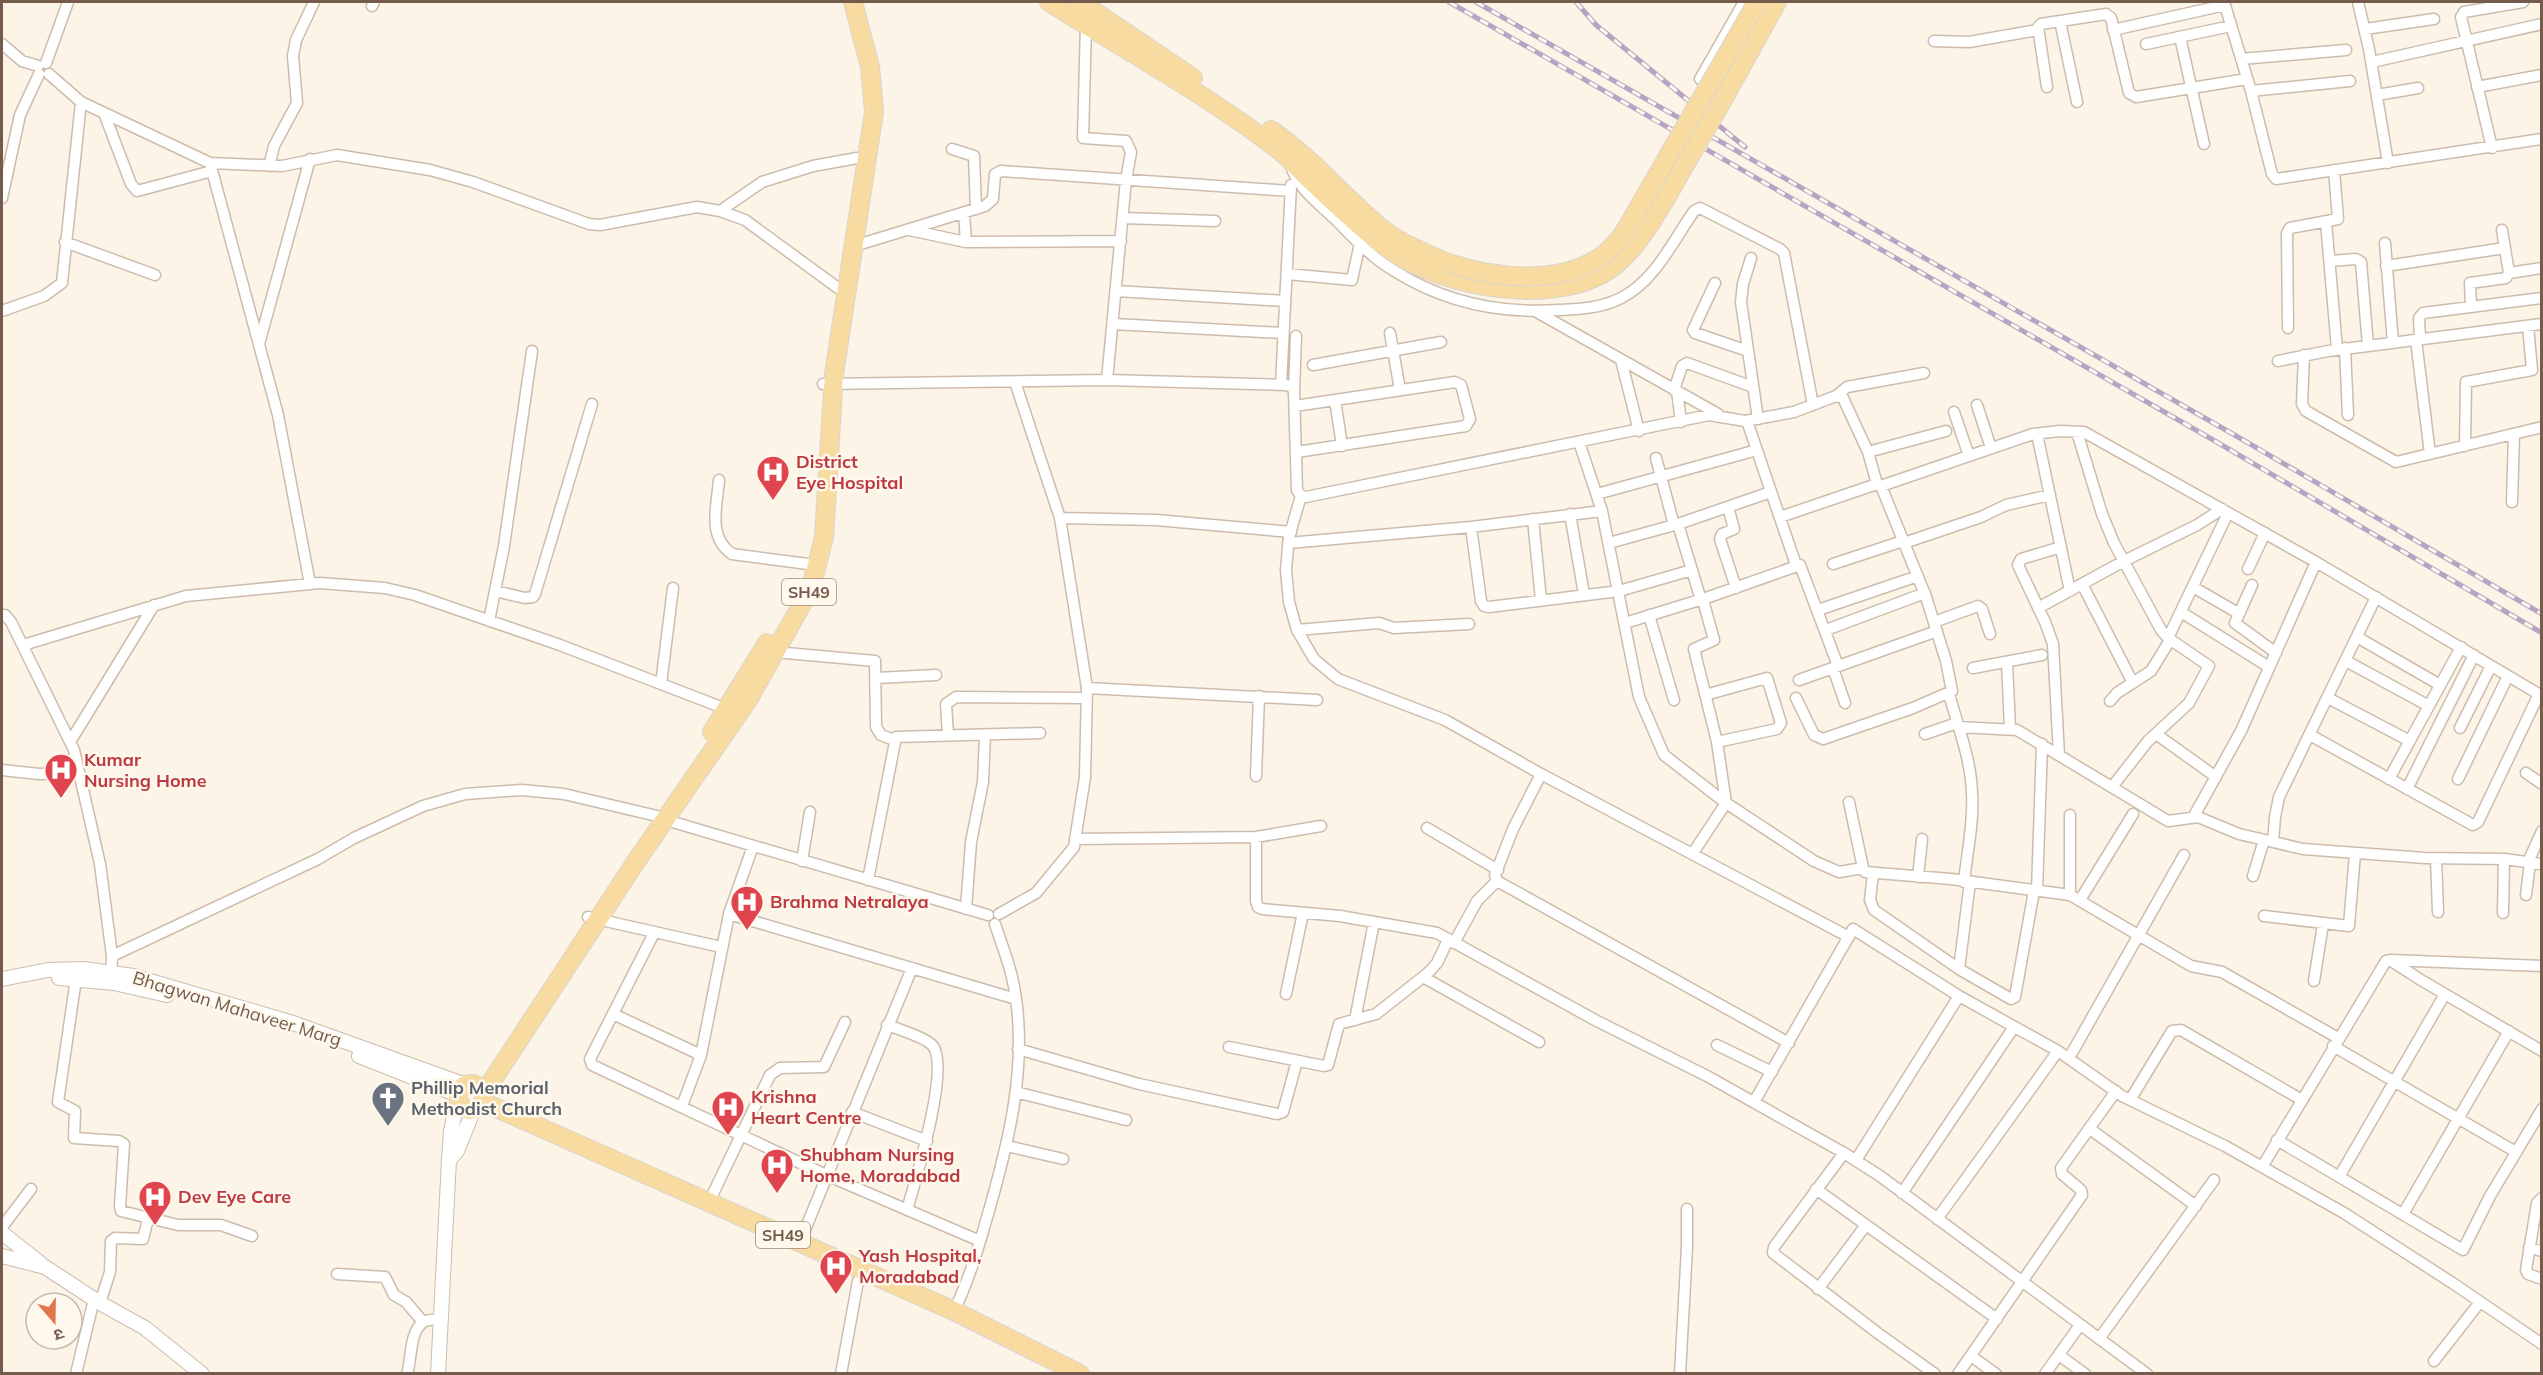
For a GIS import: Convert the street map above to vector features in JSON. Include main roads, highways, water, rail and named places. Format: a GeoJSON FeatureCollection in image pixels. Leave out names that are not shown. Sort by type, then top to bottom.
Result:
{"type":"FeatureCollection","features":[{"type":"Feature","properties":{"kind":"main road","name":"SH49"},"geometry":{"type":"LineString","coordinates":[[662,818],[800,589],[808,564],[814,534],[838,288],[864,104],[856,54],[842,2]]}},
{"type":"Feature","properties":{"kind":"main road","name":"SH49"},"geometry":{"type":"LineString","coordinates":[[472,1097],[662,818],[748,700],[811,588],[824,537],[828,385],[854,246],[873,112],[870,67],[853,2]]}},
{"type":"Feature","properties":{"kind":"main road"},"geometry":{"type":"LineString","coordinates":[[1049,2],[1289,142],[1381,228],[1443,268],[1505,276],[1548,275],[1579,267],[1611,249],[1625,231],[1757,2]]}},
{"type":"Feature","properties":{"kind":"main road"},"geometry":{"type":"LineString","coordinates":[[1080,2],[1233,117],[1392,252],[1503,289],[1554,290],[1577,285],[1614,267],[1627,254],[1659,209],[1777,2]]}},
{"type":"Feature","properties":{"kind":"main road","name":"SH49"},"geometry":{"type":"LineString","coordinates":[[472,1097],[954,1311],[1080,1374]]}},
{"type":"Feature","properties":{"kind":"main road","name":"SH49"},"geometry":{"type":"LineString","coordinates":[[472,1097],[858,1281],[963,1326],[1054,1374]]}},
{"type":"Feature","properties":{"kind":"railway"},"geometry":{"type":"LineString","coordinates":[[1449,2],[2215,441],[2542,633]]}},
{"type":"Feature","properties":{"kind":"railway"},"geometry":{"type":"LineString","coordinates":[[1476,2],[2238,437],[2542,614]]}},
{"type":"Feature","properties":{"kind":"railway"},"geometry":{"type":"LineString","coordinates":[[1576,2],[1596,25],[1745,147]]}},
{"type":"Feature","properties":{"kind":"place","name":"District Eye Hospital"},"geometry":{"type":"Point","coordinates":[773,501]}},
{"type":"Feature","properties":{"kind":"place","name":"Kumar Nursing Home"},"geometry":{"type":"Point","coordinates":[61,799]}},
{"type":"Feature","properties":{"kind":"place","name":"Brahma Netralaya"},"geometry":{"type":"Point","coordinates":[747,931]}},
{"type":"Feature","properties":{"kind":"place","name":"Phillip Memorial Methodist Church"},"geometry":{"type":"Point","coordinates":[388,1127]}},
{"type":"Feature","properties":{"kind":"place","name":"Krishna Heart Centre"},"geometry":{"type":"Point","coordinates":[728,1136]}},
{"type":"Feature","properties":{"kind":"place","name":"Shubham Nursing Home, Moradabad"},"geometry":{"type":"Point","coordinates":[777,1194]}},
{"type":"Feature","properties":{"kind":"place","name":"Dev Eye Care"},"geometry":{"type":"Point","coordinates":[155,1226]}},
{"type":"Feature","properties":{"kind":"place","name":"Yash Hospital, Moradabad"},"geometry":{"type":"Point","coordinates":[836,1295]}}]}
